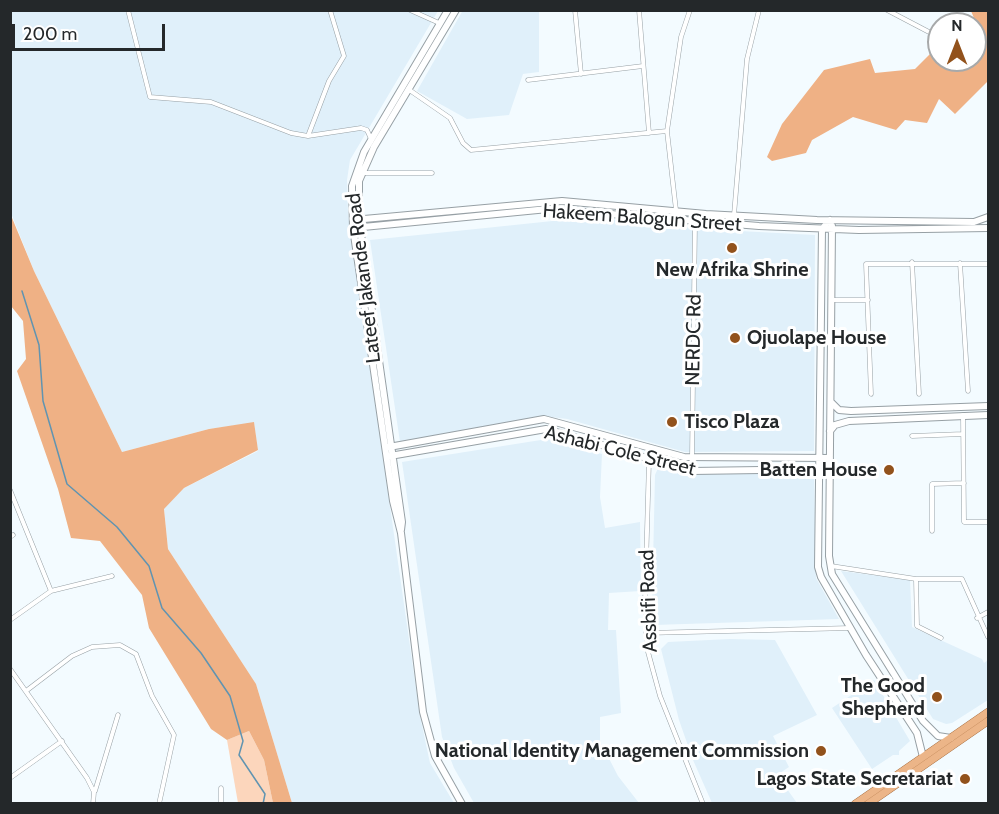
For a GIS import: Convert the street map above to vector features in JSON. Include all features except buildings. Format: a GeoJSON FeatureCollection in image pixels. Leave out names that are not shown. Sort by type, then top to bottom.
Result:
{"type":"FeatureCollection","features":[{"type":"Feature","properties":{"kind":"main road"},"geometry":{"type":"LineString","coordinates":[[855,804],[988,712]]}},
{"type":"Feature","properties":{"kind":"main road"},"geometry":{"type":"LineString","coordinates":[[868,804],[988,721]]}},
{"type":"Feature","properties":{"kind":"street"},"geometry":{"type":"LineString","coordinates":[[128,10],[150,97],[211,102],[291,133],[308,136],[361,128],[367,130],[372,140]]}},
{"type":"Feature","properties":{"kind":"street"},"geometry":{"type":"LineString","coordinates":[[308,136],[329,81],[344,56],[330,10]]}},
{"type":"Feature","properties":{"kind":"street"},"geometry":{"type":"LineString","coordinates":[[410,10],[441,23]]}},
{"type":"Feature","properties":{"kind":"street","name":"Lateef Jakande Road"},"geometry":{"type":"LineString","coordinates":[[448,10],[357,165],[353,180],[356,224],[427,731],[441,771],[462,804]]}},
{"type":"Feature","properties":{"kind":"street","name":"Lateef Jakande Road"},"geometry":{"type":"LineString","coordinates":[[356,224],[358,186],[362,173],[408,88],[456,10]]}},
{"type":"Feature","properties":{"kind":"street"},"geometry":{"type":"LineString","coordinates":[[575,10],[581,74]]}},
{"type":"Feature","properties":{"kind":"street"},"geometry":{"type":"LineString","coordinates":[[639,10],[649,132]]}},
{"type":"Feature","properties":{"kind":"street","name":"Hakeem Balogun Street"},"geometry":{"type":"LineString","coordinates":[[676,211],[667,131],[681,37],[690,10]]}},
{"type":"Feature","properties":{"kind":"street"},"geometry":{"type":"LineString","coordinates":[[734,215],[747,59],[759,10]]}},
{"type":"Feature","properties":{"kind":"street"},"geometry":{"type":"LineString","coordinates":[[887,10],[927,31]]}},
{"type":"Feature","properties":{"kind":"street"},"geometry":{"type":"LineString","coordinates":[[528,80],[643,66]]}},
{"type":"Feature","properties":{"kind":"street"},"geometry":{"type":"LineString","coordinates":[[408,88],[450,118],[463,143],[471,150],[667,131]]}},
{"type":"Feature","properties":{"kind":"street"},"geometry":{"type":"LineString","coordinates":[[362,173],[432,173]]}},
{"type":"Feature","properties":{"kind":"street","name":"Hakeem Balogun Street"},"geometry":{"type":"LineString","coordinates":[[356,224],[440,212],[562,201],[676,211],[830,220],[974,222],[988,217]]}},
{"type":"Feature","properties":{"kind":"street"},"geometry":{"type":"LineString","coordinates":[[627,215],[629,206]]}},
{"type":"Feature","properties":{"kind":"street","name":"Hakeem Balogun Street"},"geometry":{"type":"LineString","coordinates":[[356,224],[441,220],[548,209],[695,222],[822,229],[988,228]]}},
{"type":"Feature","properties":{"kind":"street"},"geometry":{"type":"LineString","coordinates":[[440,212],[441,220]]}},
{"type":"Feature","properties":{"kind":"street"},"geometry":{"type":"LineString","coordinates":[[923,757],[920,741],[906,714],[851,628],[825,584],[818,567],[822,229],[830,220],[834,229],[830,401],[830,566],[840,588],[914,709],[938,736],[951,738]]}},
{"type":"Feature","properties":{"kind":"street","name":"NERDC Rd"},"geometry":{"type":"LineString","coordinates":[[692,458],[695,222]]}},
{"type":"Feature","properties":{"kind":"street"},"geometry":{"type":"LineString","coordinates":[[912,262],[919,394]]}},
{"type":"Feature","properties":{"kind":"street"},"geometry":{"type":"LineString","coordinates":[[872,394],[866,264],[912,262],[988,264]]}},
{"type":"Feature","properties":{"kind":"street"},"geometry":{"type":"LineString","coordinates":[[960,263],[968,391]]}},
{"type":"Feature","properties":{"kind":"street"},"geometry":{"type":"LineString","coordinates":[[821,267],[833,267]]}},
{"type":"Feature","properties":{"kind":"street"},"geometry":{"type":"LineString","coordinates":[[833,300],[868,300]]}},
{"type":"Feature","properties":{"kind":"street"},"geometry":{"type":"LineString","coordinates":[[830,401],[839,410],[851,411],[988,406]]}},
{"type":"Feature","properties":{"kind":"street"},"geometry":{"type":"LineString","coordinates":[[963,415],[964,522],[988,522]]}},
{"type":"Feature","properties":{"kind":"street"},"geometry":{"type":"LineString","coordinates":[[830,431],[835,425],[849,421],[988,415]]}},
{"type":"Feature","properties":{"kind":"street","name":"Ashabi Cole Street"},"geometry":{"type":"LineString","coordinates":[[388,447],[544,420],[569,424],[662,452],[692,458],[830,458]]}},
{"type":"Feature","properties":{"kind":"street","name":"Ashabi Cole Street"},"geometry":{"type":"LineString","coordinates":[[389,456],[546,429],[650,461],[692,471],[830,469]]}},
{"type":"Feature","properties":{"kind":"street"},"geometry":{"type":"LineString","coordinates":[[912,436],[963,434]]}},
{"type":"Feature","properties":{"kind":"street"},"geometry":{"type":"LineString","coordinates":[[421,440],[423,450]]}},
{"type":"Feature","properties":{"kind":"street"},"geometry":{"type":"LineString","coordinates":[[785,459],[785,470]]}},
{"type":"Feature","properties":{"kind":"street","name":"Assbifi Road"},"geometry":{"type":"LineString","coordinates":[[650,461],[646,633],[660,696],[703,804]]}},
{"type":"Feature","properties":{"kind":"street"},"geometry":{"type":"LineString","coordinates":[[932,531],[932,484],[964,483]]}},
{"type":"Feature","properties":{"kind":"street"},"geometry":{"type":"LineString","coordinates":[[10,490],[51,591]]}},
{"type":"Feature","properties":{"kind":"street"},"geometry":{"type":"LineString","coordinates":[[830,566],[916,579],[962,579],[977,618],[988,637]]}},
{"type":"Feature","properties":{"kind":"street"},"geometry":{"type":"LineString","coordinates":[[10,620],[51,591],[112,576]]}},
{"type":"Feature","properties":{"kind":"street"},"geometry":{"type":"LineString","coordinates":[[916,579],[917,626],[941,638]]}},
{"type":"Feature","properties":{"kind":"street"},"geometry":{"type":"LineString","coordinates":[[977,618],[988,612]]}},
{"type":"Feature","properties":{"kind":"street"},"geometry":{"type":"LineString","coordinates":[[646,633],[851,628]]}},
{"type":"Feature","properties":{"kind":"street"},"geometry":{"type":"LineString","coordinates":[[26,691],[72,656],[92,647],[108,644],[120,645],[136,654],[152,696],[174,735],[159,804]]}},
{"type":"Feature","properties":{"kind":"street"},"geometry":{"type":"LineString","coordinates":[[10,669],[62,741],[94,792]]}},
{"type":"Feature","properties":{"kind":"street"},"geometry":{"type":"LineString","coordinates":[[906,714],[914,709]]}},
{"type":"Feature","properties":{"kind":"street"},"geometry":{"type":"LineString","coordinates":[[93,804],[94,792],[118,715]]}},
{"type":"Feature","properties":{"kind":"street"},"geometry":{"type":"LineString","coordinates":[[11,777],[62,741]]}},
{"type":"Feature","properties":{"kind":"street"},"geometry":{"type":"LineString","coordinates":[[221,788],[221,804]]}},
{"type":"Feature","properties":{"kind":"shaded area"},"geometry":{"type":"Polygon","coordinates":[[[463,10],[539,11],[539,72],[523,74],[509,115],[467,119],[417,91],[463,10]]]}},
{"type":"Feature","properties":{"kind":"shaded area"},"geometry":{"type":"Polygon","coordinates":[[[10,11],[438,11],[350,160],[347,180],[348,213],[420,716],[430,763],[454,803],[292,803],[256,684],[168,549],[164,508],[184,488],[258,451],[254,423],[209,429],[122,452],[34,271],[11,213],[10,11]]]}},
{"type":"Feature","properties":{"kind":"shaded area"},"geometry":{"type":"Polygon","coordinates":[[[988,11],[988,81],[955,114],[939,99],[927,123],[905,120],[896,130],[853,117],[812,140],[806,153],[772,161],[767,157],[782,124],[824,70],[870,59],[875,73],[915,69],[927,57],[927,72],[987,72],[987,12],[971,12],[988,11]]]}},
{"type":"Feature","properties":{"kind":"shaded area"},"geometry":{"type":"Polygon","coordinates":[[[10,213],[34,271],[122,452],[209,429],[254,422],[258,450],[184,488],[164,509],[168,549],[256,684],[292,803],[273,803],[264,760],[249,731],[227,740],[211,729],[149,628],[142,595],[100,541],[71,538],[58,489],[17,371],[26,359],[23,321],[11,306],[10,213]]]}},
{"type":"Feature","properties":{"kind":"shaded area"},"geometry":{"type":"Polygon","coordinates":[[[591,217],[702,229],[815,235],[814,451],[685,452],[567,419],[544,416],[400,442],[370,240],[591,217]]]}},
{"type":"Feature","properties":{"kind":"shaded area"},"geometry":{"type":"Polygon","coordinates":[[[547,439],[602,454],[600,497],[605,528],[640,522],[641,591],[609,593],[608,630],[616,630],[621,713],[600,717],[600,741],[618,776],[639,803],[474,803],[454,768],[442,737],[402,462],[547,439]]]}},
{"type":"Feature","properties":{"kind":"shaded area"},"geometry":{"type":"Polygon","coordinates":[[[658,468],[686,474],[814,472],[816,578],[839,619],[654,625],[652,607],[655,475],[658,468]]]}},
{"type":"Feature","properties":{"kind":"shaded area"},"geometry":{"type":"Polygon","coordinates":[[[841,571],[910,580],[912,627],[982,659],[984,663],[988,660],[988,700],[952,723],[946,724],[933,719],[841,571]]]}},
{"type":"Feature","properties":{"kind":"shaded area"},"geometry":{"type":"Polygon","coordinates":[[[730,639],[775,640],[817,715],[773,736],[789,767],[777,775],[797,803],[712,803],[693,760],[679,720],[661,649],[668,642],[730,639]]]}},
{"type":"Feature","properties":{"kind":"shaded area"},"geometry":{"type":"Polygon","coordinates":[[[874,680],[910,741],[899,751],[899,755],[893,755],[872,769],[832,708],[874,680]]]}},
{"type":"Feature","properties":{"kind":"shaded area"},"geometry":{"type":"Polygon","coordinates":[[[249,731],[264,760],[273,803],[238,803],[227,740],[249,731]]]}},
{"type":"Feature","properties":{"kind":"waterway"},"geometry":{"type":"LineString","coordinates":[[22,291],[39,345],[43,401],[67,484],[117,527],[149,566],[162,608],[201,653],[230,696],[243,741],[239,755],[265,794],[263,804]]}},
{"type":"Feature","properties":{"kind":"place","name":"New Afrika Shrine"},"geometry":{"type":"Point","coordinates":[732,248]}},
{"type":"Feature","properties":{"kind":"place","name":"Ojuolape House"},"geometry":{"type":"Point","coordinates":[735,338]}},
{"type":"Feature","properties":{"kind":"place","name":"Tisco Plaza"},"geometry":{"type":"Point","coordinates":[672,422]}},
{"type":"Feature","properties":{"kind":"place","name":"Batten House"},"geometry":{"type":"Point","coordinates":[889,470]}},
{"type":"Feature","properties":{"kind":"place","name":"The Good Shepherd"},"geometry":{"type":"Point","coordinates":[937,697]}},
{"type":"Feature","properties":{"kind":"place","name":"National Identity Management Commission"},"geometry":{"type":"Point","coordinates":[821,751]}},
{"type":"Feature","properties":{"kind":"place","name":"Lagos State Secretariat"},"geometry":{"type":"Point","coordinates":[965,779]}}]}
